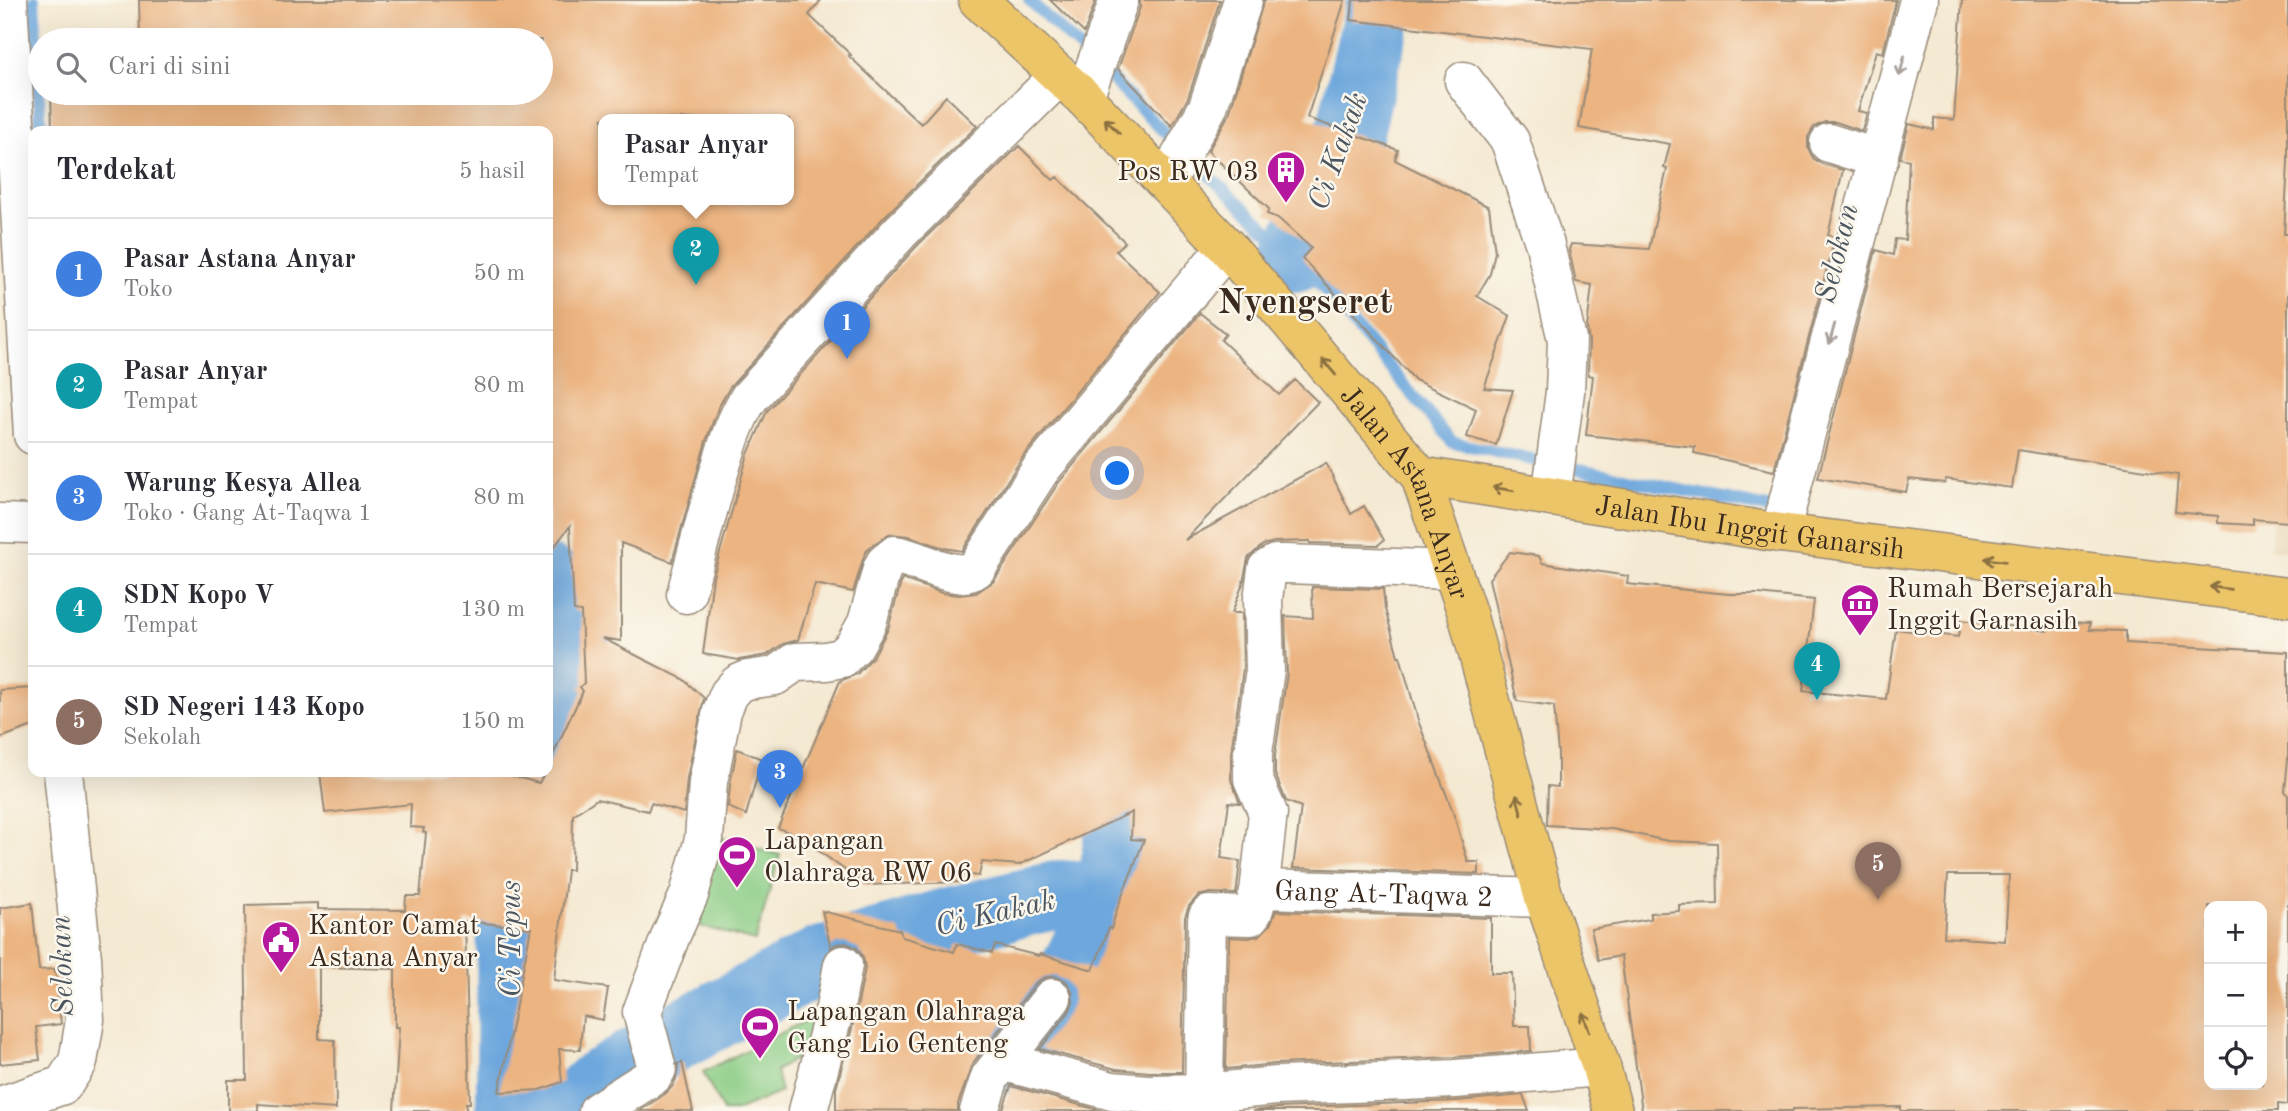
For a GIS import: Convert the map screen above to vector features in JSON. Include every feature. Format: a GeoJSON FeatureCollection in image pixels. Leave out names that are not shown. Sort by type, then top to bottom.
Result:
{"type":"FeatureCollection","features":[{"type":"Feature","properties":{"kind":"main road","name":"Jalan Astana Anyar"},"geometry":{"type":"LineString","coordinates":[[991,5],[1227,247],[1420,476],[1467,613],[1544,898],[1601,1067],[1613,1111]]}},
{"type":"Feature","properties":{"kind":"main road","name":"Jalan Ibu Inggit Ganarsih"},"geometry":{"type":"LineString","coordinates":[[1420,476],[1780,533],[2288,597]]}},
{"type":"Feature","properties":{"kind":"street"},"geometry":{"type":"LineString","coordinates":[[8,0],[28,348]]}},
{"type":"Feature","properties":{"kind":"street"},"geometry":{"type":"LineString","coordinates":[[687,594],[731,433],[749,398],[900,232],[1072,87],[1119,0]]}},
{"type":"Feature","properties":{"kind":"street"},"geometry":{"type":"LineString","coordinates":[[1166,182],[1208,107],[1243,0]]}},
{"type":"Feature","properties":{"kind":"street"},"geometry":{"type":"LineString","coordinates":[[1780,533],[1919,0]]}},
{"type":"Feature","properties":{"kind":"street"},"geometry":{"type":"LineString","coordinates":[[1464,81],[1510,141],[1545,245],[1567,340],[1565,392],[1552,497]]}},
{"type":"Feature","properties":{"kind":"street"},"geometry":{"type":"LineString","coordinates":[[1829,144],[1879,159]]}},
{"type":"Feature","properties":{"kind":"street"},"geometry":{"type":"LineString","coordinates":[[598,1111],[653,1076],[657,1069],[642,1012],[689,895],[704,839],[708,782],[722,711],[729,694],[738,684],[775,676],[795,662],[842,658],[867,623],[882,569],[895,555],[916,559],[953,574],[969,574],[976,569],[1041,469],[1227,247]]}},
{"type":"Feature","properties":{"kind":"street"},"geometry":{"type":"LineString","coordinates":[[0,523],[28,524]]}},
{"type":"Feature","properties":{"kind":"street"},"geometry":{"type":"LineString","coordinates":[[1259,892],[1268,813],[1253,779],[1253,753],[1265,670],[1263,599],[1267,569],[1275,564],[1286,564],[1452,570]]}},
{"type":"Feature","properties":{"kind":"street"},"geometry":{"type":"LineString","coordinates":[[0,1108],[63,1085],[78,1062],[85,1020],[63,777]]}},
{"type":"Feature","properties":{"kind":"street","name":"Gang At-Taqwa 2"},"geometry":{"type":"LineString","coordinates":[[1204,1093],[1207,918],[1216,915],[1250,916],[1259,892],[1265,889],[1544,898]]}},
{"type":"Feature","properties":{"kind":"street"},"geometry":{"type":"LineString","coordinates":[[808,1111],[835,1008],[843,965]]}},
{"type":"Feature","properties":{"kind":"street"},"geometry":{"type":"LineString","coordinates":[[979,1111],[990,1077],[1009,1061],[1052,998]]}},
{"type":"Feature","properties":{"kind":"street"},"geometry":{"type":"LineString","coordinates":[[1009,1061],[1112,1091],[1148,1094],[1455,1079],[1601,1067]]}},
{"type":"Feature","properties":{"kind":"shaded area"},"geometry":{"type":"Polygon","coordinates":[[[2288,320],[2288,552],[2270,549],[2288,320]]]}},
{"type":"Feature","properties":{"kind":"green space","name":"Lapangan Olahraga RW 06"},"geometry":{"type":"Polygon","coordinates":[[[719,837],[780,855],[755,941],[693,924],[719,837]]]}},
{"type":"Feature","properties":{"kind":"green space","name":"Lapangan Olahraga Gang Lio Genteng"},"geometry":{"type":"Polygon","coordinates":[[[813,1017],[810,1050],[776,1071],[781,1092],[736,1111],[723,1111],[703,1072],[813,1017]]]}},
{"type":"Feature","properties":{"kind":"building"},"geometry":{"type":"Polygon","coordinates":[[[139,0],[821,0],[809,15],[921,124],[946,96],[977,126],[884,217],[730,387],[718,408],[706,441],[672,562],[621,543],[621,641],[602,638],[683,679],[704,698],[687,778],[684,813],[651,803],[648,811],[597,799],[573,815],[572,870],[567,870],[554,980],[608,988],[603,1020],[583,1016],[580,1050],[559,1049],[562,1082],[540,1090],[499,1092],[531,928],[465,921],[470,1103],[466,1103],[466,1111],[394,1111],[399,1027],[395,1027],[395,969],[319,967],[319,1039],[335,1040],[336,1109],[258,1104],[258,1111],[228,1111],[228,1080],[247,1080],[245,905],[318,903],[318,909],[405,910],[406,896],[420,896],[426,833],[423,832],[424,828],[410,827],[411,804],[325,813],[321,777],[516,777],[539,783],[542,777],[553,777],[553,754],[583,691],[580,687],[584,683],[581,612],[574,611],[570,526],[553,548],[553,126],[52,126],[51,105],[553,105],[553,28],[140,28],[139,0]]]}},
{"type":"Feature","properties":{"kind":"building"},"geometry":{"type":"Polygon","coordinates":[[[1050,0],[1096,0],[1084,33],[1050,0]]]}},
{"type":"Feature","properties":{"kind":"building"},"geometry":{"type":"Polygon","coordinates":[[[1140,0],[1220,0],[1188,98],[1172,126],[1118,69],[1140,7],[1140,0]]]}},
{"type":"Feature","properties":{"kind":"building"},"geometry":{"type":"Polygon","coordinates":[[[1264,0],[1345,0],[1307,118],[1398,150],[1395,160],[1489,207],[1495,252],[1490,274],[1477,296],[1510,316],[1484,388],[1513,390],[1496,445],[1467,437],[1476,409],[1415,380],[1302,258],[1311,248],[1278,218],[1267,214],[1269,209],[1208,151],[1229,114],[1264,0]]]}},
{"type":"Feature","properties":{"kind":"building"},"geometry":{"type":"Polygon","coordinates":[[[1353,0],[1896,0],[1883,53],[1876,51],[1858,111],[1867,113],[1862,131],[1836,122],[1825,122],[1814,127],[1808,137],[1808,148],[1813,158],[1822,164],[1843,170],[1828,235],[1835,237],[1774,471],[1694,453],[1695,447],[1586,435],[1593,376],[1588,375],[1587,328],[1592,285],[1576,282],[1569,250],[1571,244],[1649,249],[1670,144],[1579,128],[1592,49],[1351,20],[1353,0]]]}},
{"type":"Feature","properties":{"kind":"building"},"geometry":{"type":"Polygon","coordinates":[[[1962,0],[2288,0],[2288,163],[2284,234],[2288,234],[2288,522],[2253,519],[2253,525],[2218,523],[2218,516],[2175,512],[2178,475],[2018,450],[2012,488],[1946,479],[1945,483],[1909,479],[1906,492],[1818,478],[1876,250],[1893,255],[1895,239],[1905,240],[1909,160],[1900,158],[1909,124],[1934,130],[1934,118],[1954,120],[1962,0]]]}},
{"type":"Feature","properties":{"kind":"building"},"geometry":{"type":"Polygon","coordinates":[[[1019,146],[1053,180],[1057,177],[1125,242],[1116,251],[1160,292],[1024,455],[962,551],[909,536],[889,534],[865,553],[853,592],[815,584],[798,640],[783,644],[767,655],[739,660],[703,654],[713,577],[748,454],[767,411],[916,247],[1019,146]]]}},
{"type":"Feature","properties":{"kind":"building"},"geometry":{"type":"Polygon","coordinates":[[[1200,313],[1226,334],[1221,340],[1279,395],[1295,380],[1318,402],[1185,540],[1326,463],[1351,514],[1364,506],[1384,540],[1378,545],[1274,542],[1263,545],[1248,558],[1243,583],[1232,613],[1242,613],[1243,669],[1231,753],[1231,780],[1240,803],[1229,802],[1221,858],[1240,861],[1237,888],[1236,894],[1210,893],[1198,896],[1189,906],[1185,917],[1182,1072],[1116,1069],[1040,1049],[1069,1012],[1073,1002],[1072,991],[1066,981],[1054,976],[1043,978],[1035,984],[973,1063],[958,1111],[836,1110],[836,1089],[865,968],[863,957],[857,948],[846,943],[836,944],[831,948],[822,911],[900,930],[902,937],[954,952],[957,944],[992,953],[995,945],[1039,956],[1040,954],[1093,970],[1144,840],[1131,839],[1132,812],[1019,865],[982,862],[979,876],[962,874],[962,882],[865,885],[800,837],[778,828],[840,681],[857,674],[873,657],[888,629],[902,579],[942,593],[959,595],[976,593],[994,581],[1059,482],[1200,313]]]}},
{"type":"Feature","properties":{"kind":"building"},"geometry":{"type":"Polygon","coordinates":[[[1510,552],[1539,556],[1542,563],[1628,576],[1627,584],[1814,600],[1803,691],[1886,699],[1896,629],[1958,637],[1961,620],[2047,631],[2048,621],[2090,623],[2089,630],[2126,631],[2126,643],[2288,652],[2288,759],[2285,791],[2288,795],[2288,1105],[2278,1104],[2278,1111],[1901,1111],[1901,1107],[1793,1111],[1642,1111],[1621,956],[1598,960],[1591,929],[1650,919],[1650,913],[1679,911],[1679,905],[1718,904],[1717,843],[1668,841],[1612,829],[1547,825],[1548,786],[1558,787],[1554,706],[1517,701],[1489,579],[1510,552]],[[1948,875],[1944,937],[2005,941],[2009,875],[1948,875]]]}},
{"type":"Feature","properties":{"kind":"building"},"geometry":{"type":"Polygon","coordinates":[[[1312,587],[1383,589],[1385,609],[1419,723],[1453,812],[1468,862],[1479,862],[1479,874],[1293,868],[1301,807],[1286,801],[1275,774],[1275,755],[1287,673],[1285,616],[1313,618],[1312,587]]]}},
{"type":"Feature","properties":{"kind":"building"},"geometry":{"type":"Polygon","coordinates":[[[28,688],[28,728],[0,738],[0,690],[28,688]]]}},
{"type":"Feature","properties":{"kind":"building"},"geometry":{"type":"Polygon","coordinates":[[[737,749],[762,759],[746,815],[728,807],[737,749]]]}},
{"type":"Feature","properties":{"kind":"building"},"geometry":{"type":"Polygon","coordinates":[[[32,903],[39,970],[55,969],[61,1024],[36,1027],[40,1060],[0,1064],[0,908],[32,903]]]}},
{"type":"Feature","properties":{"kind":"building"},"geometry":{"type":"Polygon","coordinates":[[[1276,911],[1491,918],[1491,973],[1512,973],[1514,1026],[1530,1026],[1531,1051],[1226,1069],[1229,937],[1249,938],[1260,935],[1270,925],[1276,911]]]}},
{"type":"Feature","properties":{"kind":"building"},"geometry":{"type":"Polygon","coordinates":[[[682,1062],[693,1111],[639,1111],[672,1087],[678,1064],[682,1062]]]}},
{"type":"Feature","properties":{"kind":"building"},"geometry":{"type":"Polygon","coordinates":[[[1011,1086],[1102,1111],[1002,1111],[1011,1086]]]}},
{"type":"Feature","properties":{"kind":"building"},"geometry":{"type":"Polygon","coordinates":[[[1523,1095],[1529,1111],[1253,1111],[1456,1101],[1523,1095]]]}},
{"type":"Feature","properties":{"kind":"waterway","name":"Selokan"},"geometry":{"type":"LineString","coordinates":[[34,0],[35,28]]}},
{"type":"Feature","properties":{"kind":"waterway"},"geometry":{"type":"LineString","coordinates":[[1029,0],[1091,59]]}},
{"type":"Feature","properties":{"kind":"waterway","name":"Ci Kakak"},"geometry":{"type":"LineString","coordinates":[[1295,258],[1350,131],[1381,0]]}},
{"type":"Feature","properties":{"kind":"waterway"},"geometry":{"type":"LineString","coordinates":[[1102,70],[1177,145]]}},
{"type":"Feature","properties":{"kind":"waterway","name":"Selokan"},"geometry":{"type":"LineString","coordinates":[[40,105],[41,126]]}},
{"type":"Feature","properties":{"kind":"waterway","name":"Selokan"},"geometry":{"type":"LineString","coordinates":[[1189,157],[1296,256],[1452,442],[1545,463]]}},
{"type":"Feature","properties":{"kind":"waterway","name":"Selokan"},"geometry":{"type":"LineString","coordinates":[[1569,467],[1777,510]]}},
{"type":"Feature","properties":{"kind":"waterway","name":"Ci Tepus"},"geometry":{"type":"LineString","coordinates":[[553,583],[573,621],[577,653],[553,725]]}},
{"type":"Feature","properties":{"kind":"waterway","name":"Ci Kakak"},"geometry":{"type":"LineString","coordinates":[[569,1111],[598,1084],[674,1038],[817,962],[942,923],[1060,894],[1109,898],[1121,815],[1085,730]]}},
{"type":"Feature","properties":{"kind":"waterway","name":"Ci Tepus"},"geometry":{"type":"LineString","coordinates":[[510,1111],[511,857],[535,777]]}},
{"type":"Feature","properties":{"kind":"waterway"},"geometry":{"type":"LineString","coordinates":[[1010,1060],[1075,967],[1109,898]]}},
{"type":"Feature","properties":{"kind":"place","name":"Pos RW 03"},"geometry":{"type":"Point","coordinates":[1286,204]}},
{"type":"Feature","properties":{"kind":"place","name":"Pasar Anyar"},"geometry":{"type":"Point","coordinates":[696,285]}},
{"type":"Feature","properties":{"kind":"place","name":"Pasar Astana Anyar"},"geometry":{"type":"Point","coordinates":[847,359]}},
{"type":"Feature","properties":{"kind":"place","name":"Rumah Bersejarah Inggit Garnasih"},"geometry":{"type":"Point","coordinates":[1860,637]}},
{"type":"Feature","properties":{"kind":"place","name":"SDN Kopo V"},"geometry":{"type":"Point","coordinates":[1817,700]}},
{"type":"Feature","properties":{"kind":"place","name":"Warung Kesya Allea"},"geometry":{"type":"Point","coordinates":[780,808]}},
{"type":"Feature","properties":{"kind":"place","name":"Lapangan Olahraga RW 06"},"geometry":{"type":"Point","coordinates":[737,889]}},
{"type":"Feature","properties":{"kind":"place","name":"SD Negeri 143 Kopo"},"geometry":{"type":"Point","coordinates":[1878,900]}},
{"type":"Feature","properties":{"kind":"place","name":"Kantor Camat Astana Anyar"},"geometry":{"type":"Point","coordinates":[281,974]}},
{"type":"Feature","properties":{"kind":"place","name":"Lapangan Olahraga Gang Lio Genteng"},"geometry":{"type":"Point","coordinates":[760,1060]}},
{"type":"Feature","properties":{"kind":"district","name":"Nyengseret"},"geometry":{"type":"Point","coordinates":[1305,301]}}]}
